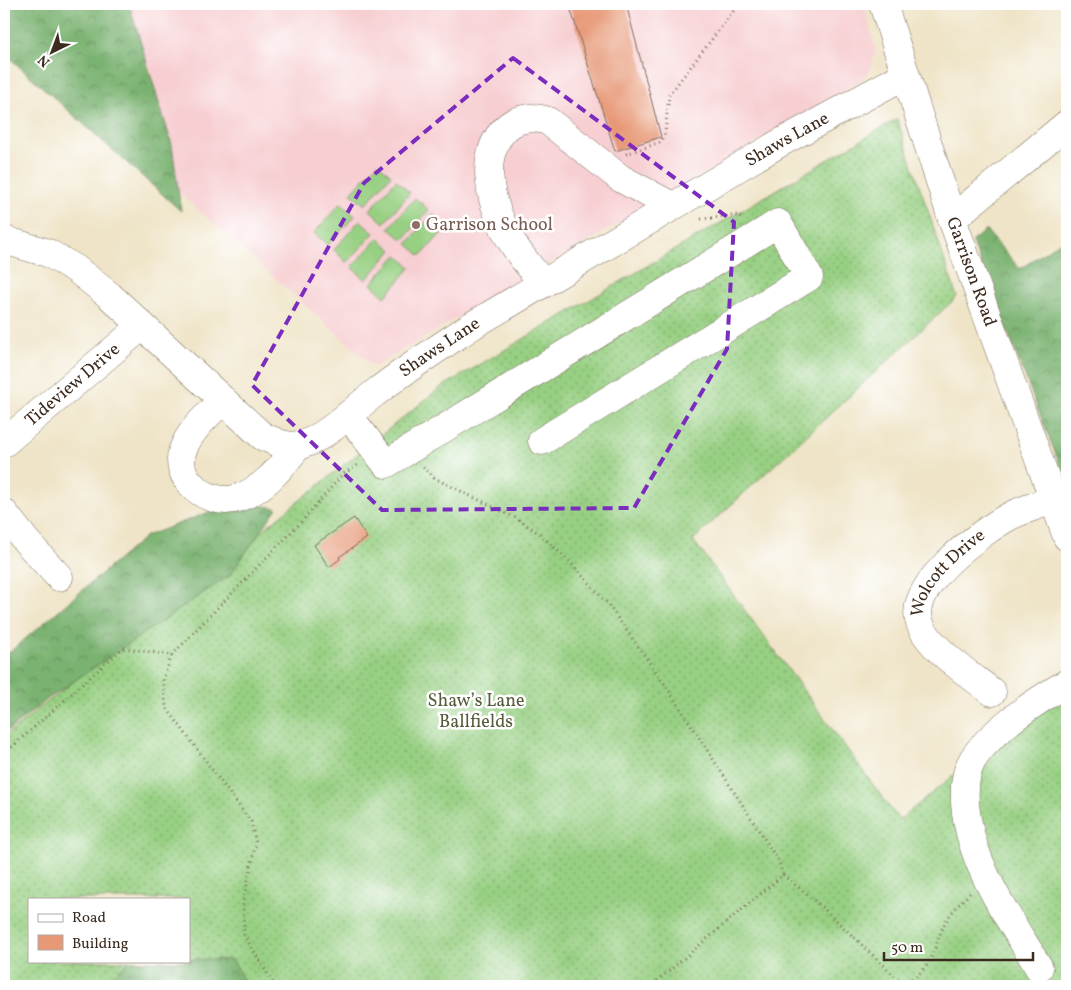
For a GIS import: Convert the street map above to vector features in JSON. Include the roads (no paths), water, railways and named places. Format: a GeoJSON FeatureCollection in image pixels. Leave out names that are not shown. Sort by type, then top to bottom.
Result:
{"type":"FeatureCollection","features":[{"type":"Feature","properties":{"kind":"street","name":"Garrison Road"},"geometry":{"type":"LineString","coordinates":[[883,4],[952,219],[1067,537]]}},
{"type":"Feature","properties":{"kind":"street","name":"Shaws Lane"},"geometry":{"type":"LineString","coordinates":[[298,446],[314,440],[375,392],[473,325],[778,144],[905,75]]}},
{"type":"Feature","properties":{"kind":"street"},"geometry":{"type":"LineString","coordinates":[[542,284],[504,228],[490,183],[488,165],[491,150],[497,137],[508,126],[522,119],[536,116],[548,121],[620,178],[672,206]]}},
{"type":"Feature","properties":{"kind":"street"},"geometry":{"type":"LineString","coordinates":[[952,219],[1067,124]]}},
{"type":"Feature","properties":{"kind":"street"},"geometry":{"type":"LineString","coordinates":[[348,415],[386,464],[778,223],[809,277],[542,441]]}},
{"type":"Feature","properties":{"kind":"street"},"geometry":{"type":"LineString","coordinates":[[4,240],[48,253],[76,269],[110,296],[262,436],[279,444],[298,446]]}},
{"type":"Feature","properties":{"kind":"street","name":"Tideview Drive"},"geometry":{"type":"LineString","coordinates":[[4,443],[142,326]]}},
{"type":"Feature","properties":{"kind":"street"},"geometry":{"type":"LineString","coordinates":[[223,400],[192,432],[183,449],[182,466],[189,483],[202,495],[219,499],[236,499],[255,490],[275,474],[298,446]]}},
{"type":"Feature","properties":{"kind":"street","name":"Wolcott Drive"},"geometry":{"type":"LineString","coordinates":[[992,692],[944,654],[928,637],[919,621],[918,606],[923,592],[934,576],[987,530],[1012,516],[1053,500]]}},
{"type":"Feature","properties":{"kind":"street"},"geometry":{"type":"LineString","coordinates":[[4,513],[26,541],[59,577]]}},
{"type":"Feature","properties":{"kind":"street"},"geometry":{"type":"LineString","coordinates":[[1039,968],[978,861],[970,836],[964,791],[966,775],[973,760],[983,747],[1004,727],[1067,683]]}},
{"type":"Feature","properties":{"kind":"place","name":"Garrison School"},"geometry":{"type":"Point","coordinates":[416,225]}},
{"type":"Feature","properties":{"kind":"park label","name":"Shaw’s Lane Ballfields"},"geometry":{"type":"Point","coordinates":[476,711]}}]}
